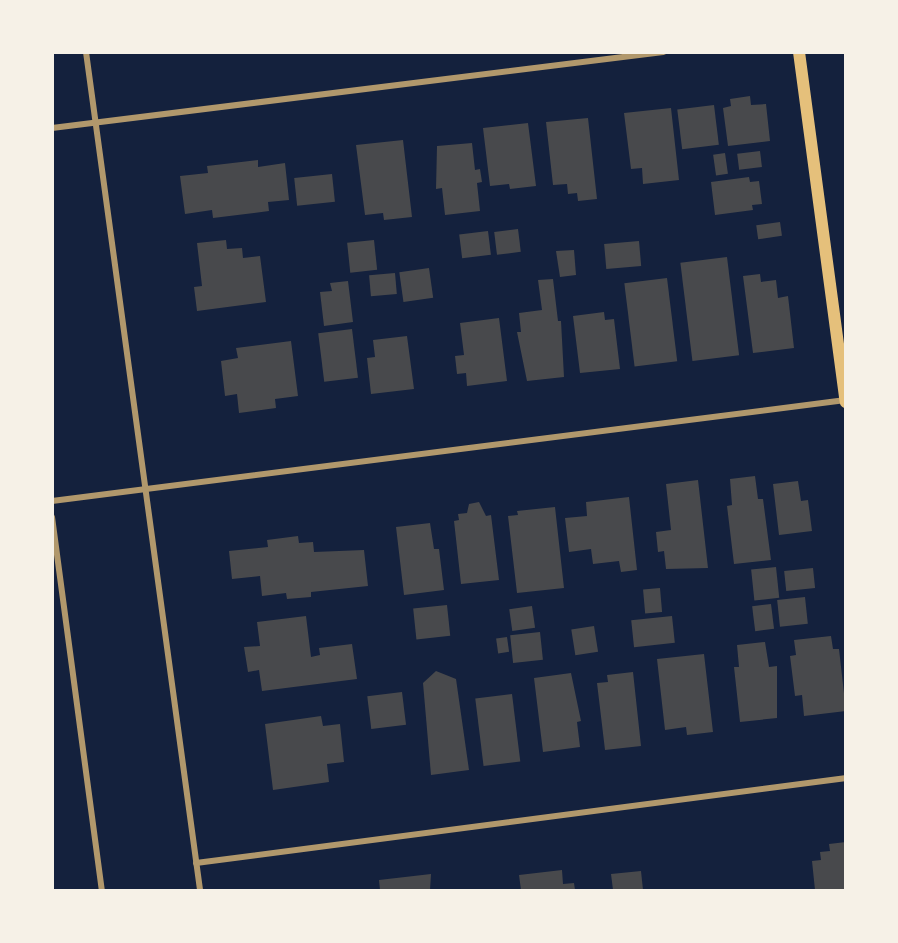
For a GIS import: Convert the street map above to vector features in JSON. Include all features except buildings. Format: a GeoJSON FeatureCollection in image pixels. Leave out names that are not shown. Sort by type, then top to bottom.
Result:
{"type":"FeatureCollection","features":[{"type":"Feature","properties":{"kind":"main road"},"geometry":{"type":"LineString","coordinates":[[799,52],[845,401]]}},
{"type":"Feature","properties":{"kind":"street"},"geometry":{"type":"LineString","coordinates":[[86,52],[200,891]]}},
{"type":"Feature","properties":{"kind":"street"},"geometry":{"type":"LineString","coordinates":[[52,128],[663,52]]}},
{"type":"Feature","properties":{"kind":"street"},"geometry":{"type":"LineString","coordinates":[[52,501],[845,401]]}},
{"type":"Feature","properties":{"kind":"street"},"geometry":{"type":"LineString","coordinates":[[52,518],[102,891]]}},
{"type":"Feature","properties":{"kind":"street"},"geometry":{"type":"LineString","coordinates":[[196,863],[846,778]]}}]}
